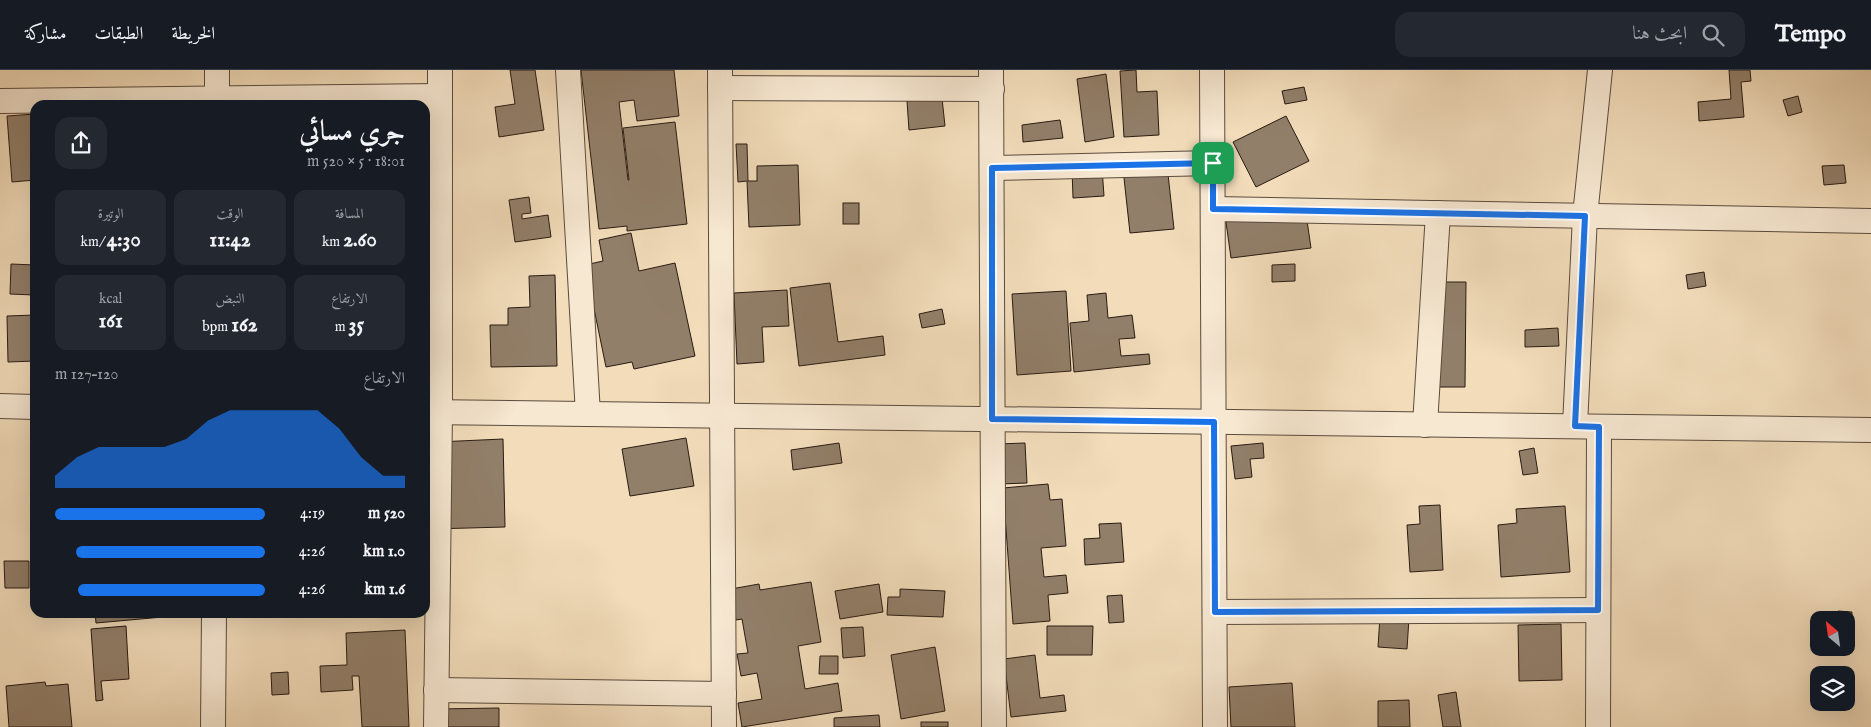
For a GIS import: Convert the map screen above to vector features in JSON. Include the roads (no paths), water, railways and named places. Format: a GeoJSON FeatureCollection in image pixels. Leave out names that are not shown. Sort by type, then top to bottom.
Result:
{"type":"FeatureCollection","features":[{"type":"Feature","properties":{"kind":"street"},"geometry":{"type":"LineString","coordinates":[[217,70],[217,100]]}},
{"type":"Feature","properties":{"kind":"street"},"geometry":{"type":"LineString","coordinates":[[436,727],[432,412],[440,70]]}},
{"type":"Feature","properties":{"kind":"street"},"geometry":{"type":"LineString","coordinates":[[568,70],[588,414]]}},
{"type":"Feature","properties":{"kind":"street"},"geometry":{"type":"LineString","coordinates":[[1212,70],[1215,727]]}},
{"type":"Feature","properties":{"kind":"street"},"geometry":{"type":"LineString","coordinates":[[1575,426],[1585,216],[1600,70]]}},
{"type":"Feature","properties":{"kind":"street"},"geometry":{"type":"LineString","coordinates":[[724,727],[720,79],[992,80],[994,727]]}},
{"type":"Feature","properties":{"kind":"street"},"geometry":{"type":"LineString","coordinates":[[262,100],[440,96]]}},
{"type":"Feature","properties":{"kind":"street"},"geometry":{"type":"LineString","coordinates":[[0,101],[30,101]]}},
{"type":"Feature","properties":{"kind":"street"},"geometry":{"type":"LineString","coordinates":[[992,168],[1213,163]]}},
{"type":"Feature","properties":{"kind":"street"},"geometry":{"type":"LineString","coordinates":[[1213,209],[1871,221]]}},
{"type":"Feature","properties":{"kind":"street"},"geometry":{"type":"LineString","coordinates":[[1425,425],[1438,213]]}},
{"type":"Feature","properties":{"kind":"street"},"geometry":{"type":"LineString","coordinates":[[0,406],[30,407]]}},
{"type":"Feature","properties":{"kind":"street"},"geometry":{"type":"LineString","coordinates":[[432,412],[1871,430]]}},
{"type":"Feature","properties":{"kind":"street"},"geometry":{"type":"LineString","coordinates":[[1598,727],[1599,427]]}},
{"type":"Feature","properties":{"kind":"street"},"geometry":{"type":"LineString","coordinates":[[1215,612],[1598,610]]}},
{"type":"Feature","properties":{"kind":"street"},"geometry":{"type":"LineString","coordinates":[[213,727],[214,618]]}},
{"type":"Feature","properties":{"kind":"street"},"geometry":{"type":"LineString","coordinates":[[436,690],[724,694]]}}]}
